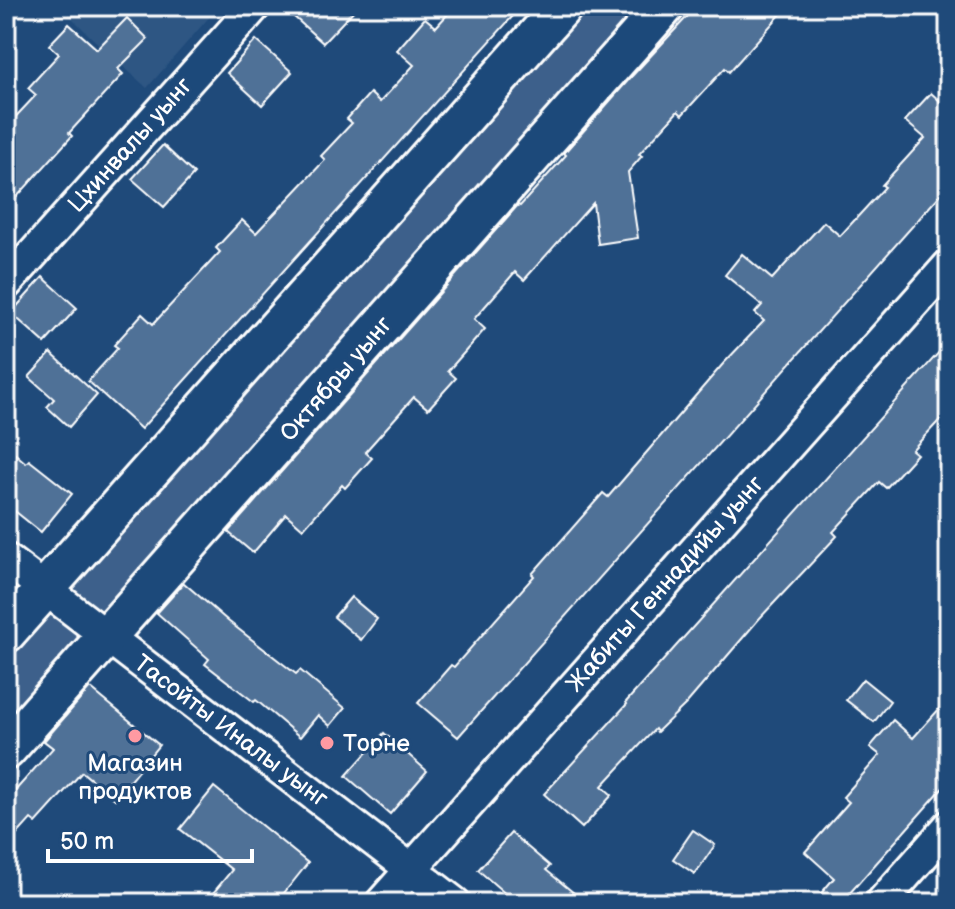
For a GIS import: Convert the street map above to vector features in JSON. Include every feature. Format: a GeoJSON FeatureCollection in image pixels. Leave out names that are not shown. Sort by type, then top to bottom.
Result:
{"type":"FeatureCollection","features":[{"type":"Feature","properties":{"kind":"street","name":"Цхинвалы уынг"},"geometry":{"type":"LineString","coordinates":[[6,284],[255,6]]}},
{"type":"Feature","properties":{"kind":"street"},"geometry":{"type":"LineString","coordinates":[[6,633],[563,6]]}},
{"type":"Feature","properties":{"kind":"street","name":"Октябры уынг"},"geometry":{"type":"LineString","coordinates":[[6,750],[665,6]]}},
{"type":"Feature","properties":{"kind":"street","name":"Жабиты Геннадийы уынг"},"geometry":{"type":"LineString","coordinates":[[381,903],[949,265]]}},
{"type":"Feature","properties":{"kind":"street","name":"Тасойты Иналы уынг"},"geometry":{"type":"LineString","coordinates":[[6,559],[455,903]]}},
{"type":"Feature","properties":{"kind":"street"},"geometry":{"type":"LineString","coordinates":[[881,903],[949,826]]}},
{"type":"Feature","properties":{"kind":"shaded area"},"geometry":{"type":"Polygon","coordinates":[[[60,6],[219,6],[147,88],[60,6]]]}},
{"type":"Feature","properties":{"kind":"shaded area"},"geometry":{"type":"Polygon","coordinates":[[[578,6],[653,6],[104,619],[66,587],[578,6]]]}},
{"type":"Feature","properties":{"kind":"shaded area"},"geometry":{"type":"Polygon","coordinates":[[[50,605],[87,636],[6,734],[6,647],[50,605]]]}},
{"type":"Feature","properties":{"kind":"building"},"geometry":{"type":"Polygon","coordinates":[[[282,6],[358,6],[323,43],[282,6]]]}},
{"type":"Feature","properties":{"kind":"building"},"geometry":{"type":"Polygon","coordinates":[[[455,6],[522,6],[141,429],[88,381],[118,348],[114,345],[142,314],[153,324],[220,252],[216,248],[242,220],[256,233],[325,160],[321,156],[352,123],[347,119],[370,93],[380,102],[414,65],[397,50],[425,18],[436,27],[455,6]]]}},
{"type":"Feature","properties":{"kind":"building"},"geometry":{"type":"Polygon","coordinates":[[[697,6],[788,6],[729,72],[725,68],[682,115],[678,111],[639,154],[642,156],[628,172],[638,238],[598,244],[593,203],[524,280],[515,272],[474,319],[485,329],[448,371],[456,378],[428,409],[414,397],[365,452],[372,458],[345,488],[342,485],[303,529],[286,514],[253,553],[228,532],[566,155],[564,153],[632,76],[697,6]]]}},
{"type":"Feature","properties":{"kind":"building"},"geometry":{"type":"Polygon","coordinates":[[[127,18],[148,39],[118,69],[123,74],[69,133],[72,136],[6,209],[6,127],[36,95],[28,88],[59,54],[49,45],[69,24],[97,49],[127,18]]]}},
{"type":"Feature","properties":{"kind":"building"},"geometry":{"type":"Polygon","coordinates":[[[256,40],[292,72],[262,105],[227,73],[256,40]]]}},
{"type":"Feature","properties":{"kind":"building"},"geometry":{"type":"Polygon","coordinates":[[[931,93],[949,109],[949,185],[458,737],[418,703],[451,665],[454,667],[603,493],[608,497],[764,321],[755,313],[762,305],[725,275],[742,254],[772,279],[824,222],[840,236],[925,138],[905,121],[931,93]]]}},
{"type":"Feature","properties":{"kind":"building"},"geometry":{"type":"Polygon","coordinates":[[[163,145],[194,174],[164,207],[132,179],[163,145]]]}},
{"type":"Feature","properties":{"kind":"building"},"geometry":{"type":"Polygon","coordinates":[[[43,277],[77,308],[45,343],[11,313],[43,277]]]}},
{"type":"Feature","properties":{"kind":"building"},"geometry":{"type":"Polygon","coordinates":[[[949,341],[949,410],[912,450],[917,454],[886,488],[879,482],[833,532],[837,536],[759,619],[687,703],[657,732],[655,729],[602,786],[612,795],[582,828],[544,794],[949,341]]]}},
{"type":"Feature","properties":{"kind":"building"},"geometry":{"type":"Polygon","coordinates":[[[51,353],[97,395],[69,427],[47,407],[54,399],[29,377],[51,353]]]}},
{"type":"Feature","properties":{"kind":"building"},"geometry":{"type":"Polygon","coordinates":[[[6,446],[72,494],[41,532],[6,504],[6,446]]]}},
{"type":"Feature","properties":{"kind":"building"},"geometry":{"type":"Polygon","coordinates":[[[184,583],[296,674],[300,670],[345,708],[330,726],[318,715],[300,737],[256,700],[254,702],[205,664],[209,659],[157,613],[184,583]]]}},
{"type":"Feature","properties":{"kind":"building"},"geometry":{"type":"Polygon","coordinates":[[[351,597],[377,619],[361,640],[334,617],[351,597]]]}},
{"type":"Feature","properties":{"kind":"building"},"geometry":{"type":"Polygon","coordinates":[[[863,679],[890,701],[874,722],[846,700],[863,679]]]}},
{"type":"Feature","properties":{"kind":"building"},"geometry":{"type":"Polygon","coordinates":[[[90,688],[159,745],[115,799],[82,772],[36,823],[31,819],[6,847],[6,801],[53,748],[44,741],[90,688]]]}},
{"type":"Feature","properties":{"kind":"building"},"geometry":{"type":"Polygon","coordinates":[[[949,698],[949,781],[841,903],[813,903],[834,878],[805,852],[849,802],[843,797],[880,755],[870,747],[893,720],[913,738],[949,698]]]}},
{"type":"Feature","properties":{"kind":"building"},"geometry":{"type":"Polygon","coordinates":[[[384,733],[427,771],[390,814],[346,776],[384,733]]]}},
{"type":"Feature","properties":{"kind":"building"},"geometry":{"type":"Polygon","coordinates":[[[214,787],[308,863],[276,903],[205,903],[232,870],[180,829],[214,787]]]}},
{"type":"Feature","properties":{"kind":"building"},"geometry":{"type":"Polygon","coordinates":[[[693,830],[715,845],[695,874],[673,859],[693,830]]]}},
{"type":"Feature","properties":{"kind":"building"},"geometry":{"type":"Polygon","coordinates":[[[511,833],[550,866],[546,870],[586,903],[516,903],[478,870],[511,833]]]}},
{"type":"Feature","properties":{"kind":"place","name":"Магазин продуктов"},"geometry":{"type":"Point","coordinates":[135,736]}},
{"type":"Feature","properties":{"kind":"place","name":"Торне"},"geometry":{"type":"Point","coordinates":[327,743]}}]}
